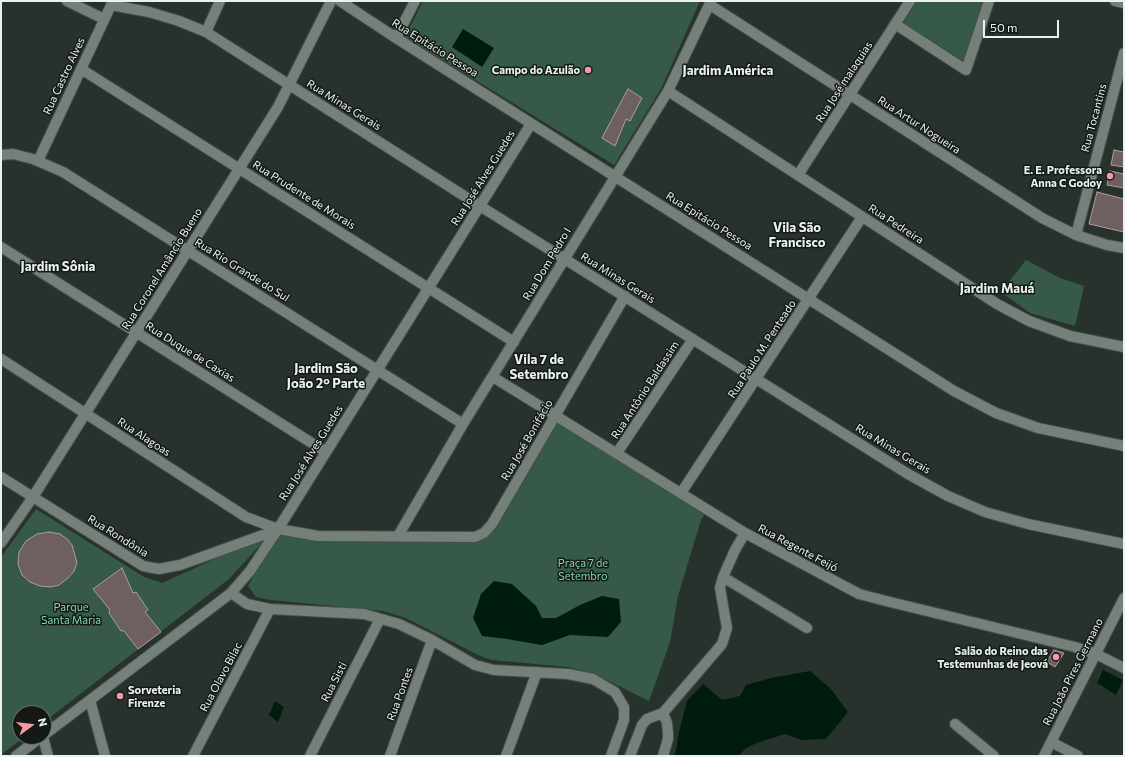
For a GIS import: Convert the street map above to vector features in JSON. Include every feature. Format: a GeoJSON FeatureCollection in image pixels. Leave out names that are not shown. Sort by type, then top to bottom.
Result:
{"type":"FeatureCollection","features":[{"type":"Feature","properties":{"kind":"street"},"geometry":{"type":"LineString","coordinates":[[67,1],[104,19]]}},
{"type":"Feature","properties":{"kind":"street"},"geometry":{"type":"LineString","coordinates":[[206,32],[220,1]]}},
{"type":"Feature","properties":{"kind":"street","name":"Rua Coronel Amâncio Bueno"},"geometry":{"type":"LineString","coordinates":[[1,543],[33,497],[278,107],[331,1]]}},
{"type":"Feature","properties":{"kind":"street","name":"Rua Epitácio Pessoa"},"geometry":{"type":"LineString","coordinates":[[340,1],[531,124],[954,391],[996,413],[1038,428],[1124,446]]}},
{"type":"Feature","properties":{"kind":"street"},"geometry":{"type":"LineString","coordinates":[[396,38],[415,1]]}},
{"type":"Feature","properties":{"kind":"street","name":"Rua José malaquias"},"geometry":{"type":"LineString","coordinates":[[798,175],[910,1]]}},
{"type":"Feature","properties":{"kind":"street"},"geometry":{"type":"LineString","coordinates":[[895,24],[966,70],[989,1]]}},
{"type":"Feature","properties":{"kind":"street"},"geometry":{"type":"LineString","coordinates":[[1115,1],[1124,3]]}},
{"type":"Feature","properties":{"kind":"street","name":"Rua Castro Alves"},"geometry":{"type":"LineString","coordinates":[[38,161],[112,3]]}},
{"type":"Feature","properties":{"kind":"street","name":"Rua Minas Gerais"},"geometry":{"type":"LineString","coordinates":[[112,3],[149,12],[206,32],[756,379],[908,474],[948,496],[985,512],[1028,524],[1124,544]]}},
{"type":"Feature","properties":{"kind":"street","name":"Rua Dom Pedro I"},"geometry":{"type":"LineString","coordinates":[[398,536],[463,424],[668,91],[711,3]]}},
{"type":"Feature","properties":{"kind":"street","name":"Rua Artur Nogueira"},"geometry":{"type":"LineString","coordinates":[[711,3],[850,95],[1042,218],[1076,235],[1107,245],[1124,248]]}},
{"type":"Feature","properties":{"kind":"street","name":"Rua Tocantins"},"geometry":{"type":"LineString","coordinates":[[1076,235],[1124,53]]}},
{"type":"Feature","properties":{"kind":"street","name":"Rua Prudente de Morais"},"geometry":{"type":"LineString","coordinates":[[81,69],[514,342]]}},
{"type":"Feature","properties":{"kind":"street","name":"Rua Pedreira"},"geometry":{"type":"LineString","coordinates":[[668,91],[997,304],[1029,321],[1070,336],[1124,347]]}},
{"type":"Feature","properties":{"kind":"street","name":"Rua José Alves Guedes"},"geometry":{"type":"LineString","coordinates":[[52,729],[231,593],[250,571],[278,529],[531,124]]}},
{"type":"Feature","properties":{"kind":"street","name":"Rua Rio Grande do Sul"},"geometry":{"type":"LineString","coordinates":[[1,155],[13,154],[38,161],[63,172],[463,424]]}},
{"type":"Feature","properties":{"kind":"street","name":"Rua Paulo M. Penteado"},"geometry":{"type":"LineString","coordinates":[[681,493],[862,217]]}},
{"type":"Feature","properties":{"kind":"street","name":"Rua Duque de Caxias"},"geometry":{"type":"LineString","coordinates":[[1,247],[326,452]]}},
{"type":"Feature","properties":{"kind":"street","name":"Rua José Bonifácio"},"geometry":{"type":"LineString","coordinates":[[484,533],[492,524],[625,296]]}},
{"type":"Feature","properties":{"kind":"street","name":"Rua Antônio Baldassim"},"geometry":{"type":"LineString","coordinates":[[617,454],[693,339]]}},
{"type":"Feature","properties":{"kind":"street","name":"Rua Alagoas"},"geometry":{"type":"LineString","coordinates":[[1,359],[246,517],[278,529],[318,536],[475,537],[484,533]]}},
{"type":"Feature","properties":{"kind":"street","name":"Rua Regente Feijó"},"geometry":{"type":"LineString","coordinates":[[493,376],[744,533],[859,594],[1075,647],[1096,654],[1124,668]]}},
{"type":"Feature","properties":{"kind":"street","name":"Rua Rondônia"},"geometry":{"type":"LineString","coordinates":[[1,477],[143,566],[159,569],[180,565],[278,529]]}},
{"type":"Feature","properties":{"kind":"street"},"geometry":{"type":"LineString","coordinates":[[630,756],[642,725],[647,719],[662,713],[722,644],[728,628],[720,588],[723,577],[744,533]]}},
{"type":"Feature","properties":{"kind":"street"},"geometry":{"type":"LineString","coordinates":[[723,577],[807,628]]}},
{"type":"Feature","properties":{"kind":"street"},"geometry":{"type":"LineString","coordinates":[[231,593],[247,604],[270,609],[364,614],[399,624],[432,640],[475,665],[494,670],[568,674],[593,679],[615,692],[624,707],[624,720],[611,756]]}},
{"type":"Feature","properties":{"kind":"street","name":"Rua João Pires Germano"},"geometry":{"type":"LineString","coordinates":[[1044,756],[1124,598]]}},
{"type":"Feature","properties":{"kind":"street","name":"Rua Olavo Bilac"},"geometry":{"type":"LineString","coordinates":[[193,756],[270,609]]}},
{"type":"Feature","properties":{"kind":"street","name":"Rua Sisti"},"geometry":{"type":"LineString","coordinates":[[310,756],[380,619]]}},
{"type":"Feature","properties":{"kind":"street","name":"Rua Pontes"},"geometry":{"type":"LineString","coordinates":[[390,756],[432,640]]}},
{"type":"Feature","properties":{"kind":"street"},"geometry":{"type":"LineString","coordinates":[[506,756],[537,672]]}},
{"type":"Feature","properties":{"kind":"street"},"geometry":{"type":"LineString","coordinates":[[90,700],[105,756]]}},
{"type":"Feature","properties":{"kind":"street"},"geometry":{"type":"LineString","coordinates":[[662,713],[667,723],[668,733],[668,739],[663,756]]}},
{"type":"Feature","properties":{"kind":"street"},"geometry":{"type":"LineString","coordinates":[[955,724],[994,756]]}},
{"type":"Feature","properties":{"kind":"street"},"geometry":{"type":"LineString","coordinates":[[1051,742],[1078,756]]}},
{"type":"Feature","properties":{"kind":"street","name":"Rua José Alves Guedes"},"geometry":{"type":"LineString","coordinates":[[16,756],[31,745]]}},
{"type":"Feature","properties":{"kind":"street"},"geometry":{"type":"LineString","coordinates":[[45,745],[48,756]]}},
{"type":"Feature","properties":{"kind":"green space"},"geometry":{"type":"Polygon","coordinates":[[[423,1],[700,1],[661,89],[614,165],[405,37],[423,1]]]}},
{"type":"Feature","properties":{"kind":"green space"},"geometry":{"type":"Polygon","coordinates":[[[917,1],[985,1],[965,62],[903,23],[917,1]]]}},
{"type":"Feature","properties":{"kind":"green space"},"geometry":{"type":"Polygon","coordinates":[[[1026,260],[1060,278],[1084,286],[1075,326],[1030,313],[1001,292],[1026,260]]]}},
{"type":"Feature","properties":{"kind":"green space","name":"Praça 7 de Setembro"},"geometry":{"type":"Polygon","coordinates":[[[559,420],[707,511],[701,520],[678,596],[670,642],[649,701],[595,674],[568,667],[492,660],[478,655],[406,618],[383,611],[271,600],[256,597],[248,586],[279,531],[485,534],[559,420]]]}},
{"type":"Feature","properties":{"kind":"green space","name":"Parque Santa Maria"},"geometry":{"type":"Polygon","coordinates":[[[36,509],[144,577],[162,583],[206,563],[248,541],[263,542],[229,579],[52,716],[52,705],[12,705],[12,745],[14,745],[1,755],[1,557],[36,509]]]}},
{"type":"Feature","properties":{"kind":"shaded area"},"geometry":{"type":"Polygon","coordinates":[[[463,29],[494,48],[482,67],[452,47],[463,29]]]}},
{"type":"Feature","properties":{"kind":"shaded area"},"geometry":{"type":"Polygon","coordinates":[[[494,581],[512,584],[536,606],[542,618],[556,618],[580,605],[602,596],[619,599],[621,622],[608,637],[570,635],[542,645],[482,636],[473,618],[481,594],[494,581]]]}},
{"type":"Feature","properties":{"kind":"shaded area"},"geometry":{"type":"Polygon","coordinates":[[[1103,670],[1123,680],[1116,695],[1097,683],[1103,670]]]}},
{"type":"Feature","properties":{"kind":"shaded area"},"geometry":{"type":"Polygon","coordinates":[[[810,671],[830,688],[848,712],[826,739],[802,740],[785,734],[746,748],[738,756],[675,756],[679,732],[687,701],[703,684],[722,700],[740,696],[746,685],[771,678],[810,671]]]}},
{"type":"Feature","properties":{"kind":"shaded area"},"geometry":{"type":"Polygon","coordinates":[[[275,701],[284,707],[278,722],[269,715],[275,701]]]}},
{"type":"Feature","properties":{"kind":"building"},"geometry":{"type":"Polygon","coordinates":[[[628,89],[642,98],[630,121],[626,119],[615,146],[602,138],[628,89]]]}},
{"type":"Feature","properties":{"kind":"building"},"geometry":{"type":"Polygon","coordinates":[[[1114,150],[1124,152],[1124,167],[1111,165],[1114,150]]]}},
{"type":"Feature","properties":{"kind":"building"},"geometry":{"type":"Polygon","coordinates":[[[1110,171],[1124,174],[1124,188],[1107,185],[1110,171]]]}},
{"type":"Feature","properties":{"kind":"building"},"geometry":{"type":"Polygon","coordinates":[[[1097,192],[1124,199],[1124,232],[1089,224],[1097,192]]]}},
{"type":"Feature","properties":{"kind":"building"},"geometry":{"type":"Polygon","coordinates":[[[49,532],[60,534],[67,539],[72,545],[77,563],[74,571],[68,578],[59,585],[51,587],[40,586],[30,582],[22,575],[18,564],[19,552],[26,541],[37,534],[49,532]]]}},
{"type":"Feature","properties":{"kind":"building"},"geometry":{"type":"Polygon","coordinates":[[[122,568],[133,593],[136,592],[148,610],[145,612],[161,632],[138,649],[124,631],[121,631],[109,613],[110,610],[93,589],[122,568]]]}},
{"type":"Feature","properties":{"kind":"building","name":"Salão do Reino das Testemunhas de Jeová"},"geometry":{"type":"Polygon","coordinates":[[[1054,650],[1064,653],[1055,667],[1047,662],[1054,650]]]}},
{"type":"Feature","properties":{"kind":"place","name":"Campo do Azulão"},"geometry":{"type":"Point","coordinates":[588,70]}},
{"type":"Feature","properties":{"kind":"place","name":"E. E. Professora Anna C Godoy"},"geometry":{"type":"Point","coordinates":[1110,176]}},
{"type":"Feature","properties":{"kind":"place","name":"Salão do Reino das Testemunhas de Jeová"},"geometry":{"type":"Point","coordinates":[1056,657]}},
{"type":"Feature","properties":{"kind":"place","name":"Sorveteria Firenze"},"geometry":{"type":"Point","coordinates":[120,696]}},
{"type":"Feature","properties":{"kind":"district","name":"Jardim América"},"geometry":{"type":"Point","coordinates":[728,71]}},
{"type":"Feature","properties":{"kind":"district","name":"Vila São Francisco"},"geometry":{"type":"Point","coordinates":[797,236]}},
{"type":"Feature","properties":{"kind":"district","name":"Jardim Sônia"},"geometry":{"type":"Point","coordinates":[58,267]}},
{"type":"Feature","properties":{"kind":"district","name":"Jardim Mauá"},"geometry":{"type":"Point","coordinates":[997,289]}},
{"type":"Feature","properties":{"kind":"district","name":"Vila 7 de Setembro"},"geometry":{"type":"Point","coordinates":[539,368]}},
{"type":"Feature","properties":{"kind":"district","name":"Jardim São João 2° Parte"},"geometry":{"type":"Point","coordinates":[326,376]}}]}
